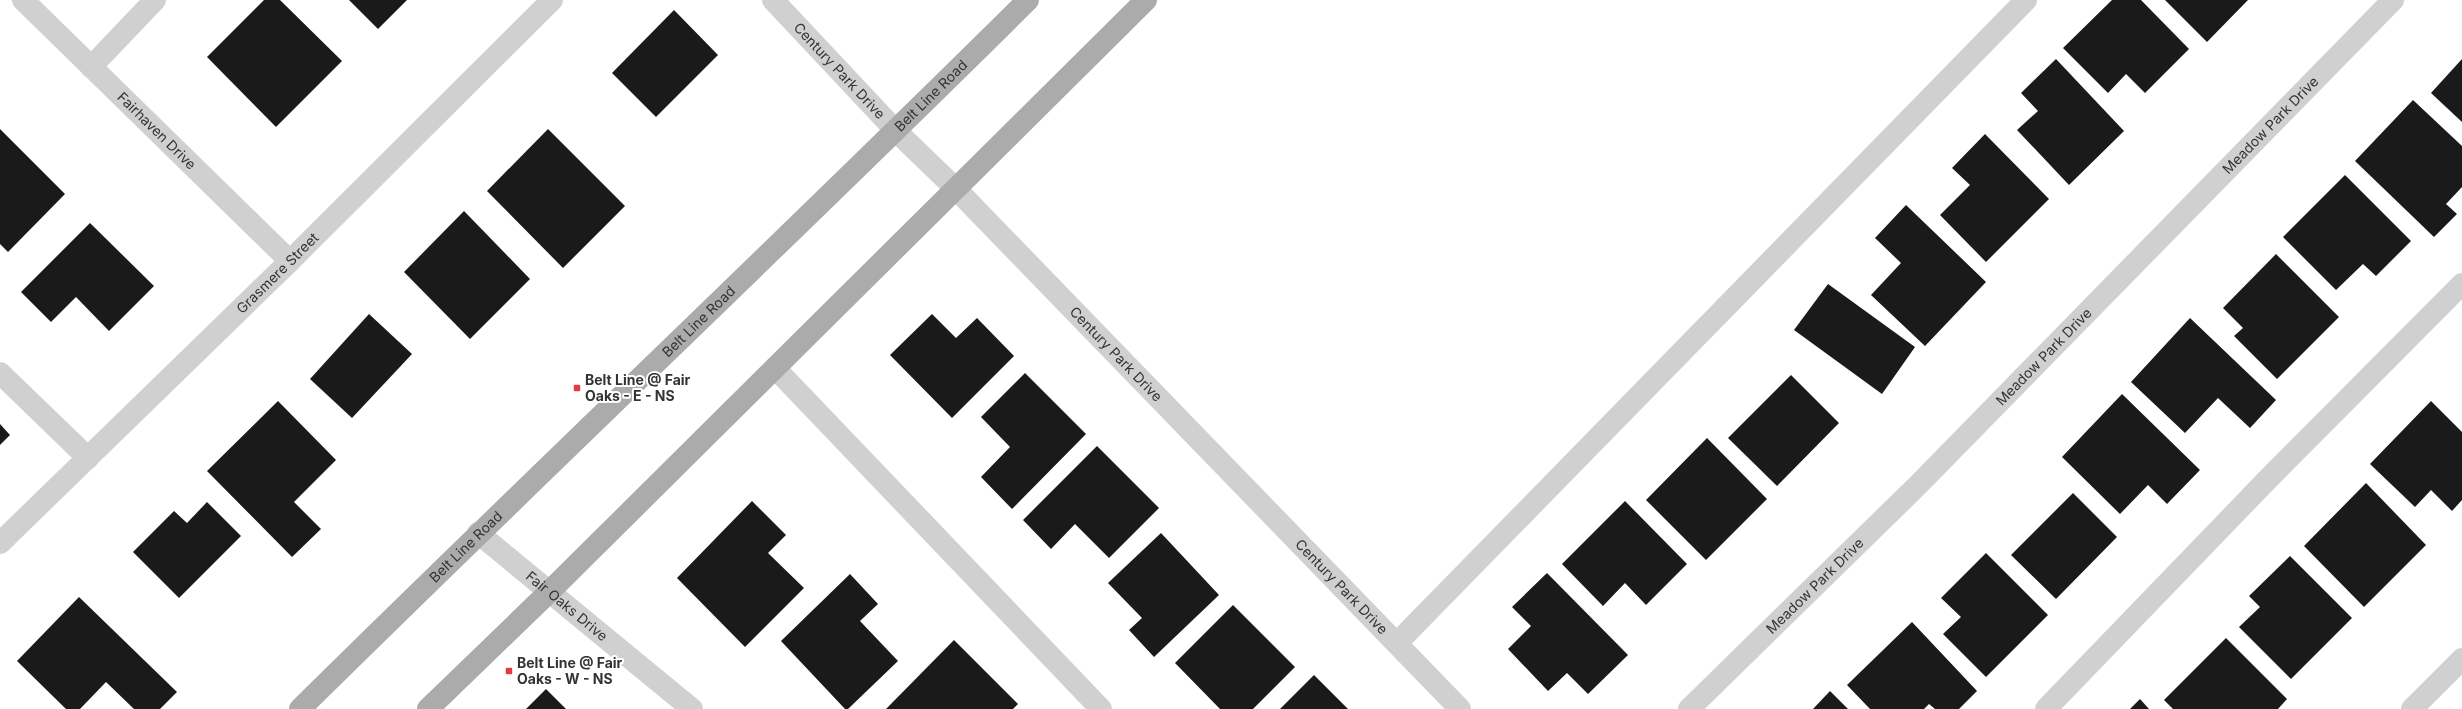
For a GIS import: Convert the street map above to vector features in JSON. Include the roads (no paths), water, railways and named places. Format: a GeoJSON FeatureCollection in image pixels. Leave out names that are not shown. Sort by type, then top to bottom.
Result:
{"type":"FeatureCollection","features":[{"type":"Feature","properties":{"kind":"main road","name":"Belt Line Road"},"geometry":{"type":"LineString","coordinates":[[300,709],[478,533],[896,131],[1028,0]]}},
{"type":"Feature","properties":{"kind":"main road"},"geometry":{"type":"LineString","coordinates":[[428,709],[549,592],[1146,0]]}},
{"type":"Feature","properties":{"kind":"street","name":"Fairhaven Drive"},"geometry":{"type":"LineString","coordinates":[[23,0],[290,261]]}},
{"type":"Feature","properties":{"kind":"street"},"geometry":{"type":"LineString","coordinates":[[91,66],[155,0]]}},
{"type":"Feature","properties":{"kind":"street","name":"Grasmere Street"},"geometry":{"type":"LineString","coordinates":[[0,543],[290,261],[552,0]]}},
{"type":"Feature","properties":{"kind":"street","name":"Century Park Drive"},"geometry":{"type":"LineString","coordinates":[[772,0],[896,131],[956,189],[1460,709]]}},
{"type":"Feature","properties":{"kind":"street"},"geometry":{"type":"LineString","coordinates":[[1397,643],[2026,0]]}},
{"type":"Feature","properties":{"kind":"street","name":"Meadow Park Drive"},"geometry":{"type":"LineString","coordinates":[[1689,709],[1925,478],[2393,0]]}},
{"type":"Feature","properties":{"kind":"street"},"geometry":{"type":"LineString","coordinates":[[2046,709],[2268,479],[2462,284]]}},
{"type":"Feature","properties":{"kind":"street"},"geometry":{"type":"LineString","coordinates":[[775,368],[1101,709]]}},
{"type":"Feature","properties":{"kind":"street"},"geometry":{"type":"LineString","coordinates":[[0,373],[88,458]]}},
{"type":"Feature","properties":{"kind":"street","name":"Fair Oaks Drive"},"geometry":{"type":"LineString","coordinates":[[478,533],[692,709]]}},
{"type":"Feature","properties":{"kind":"street"},"geometry":{"type":"LineString","coordinates":[[2412,709],[2462,659]]}},
{"type":"Feature","properties":{"kind":"place","name":"Belt Line @ Fair Oaks - E - NS"},"geometry":{"type":"Point","coordinates":[577,388]}},
{"type":"Feature","properties":{"kind":"place","name":"Belt Line @ Fair Oaks - W - NS"},"geometry":{"type":"Point","coordinates":[509,671]}}]}
